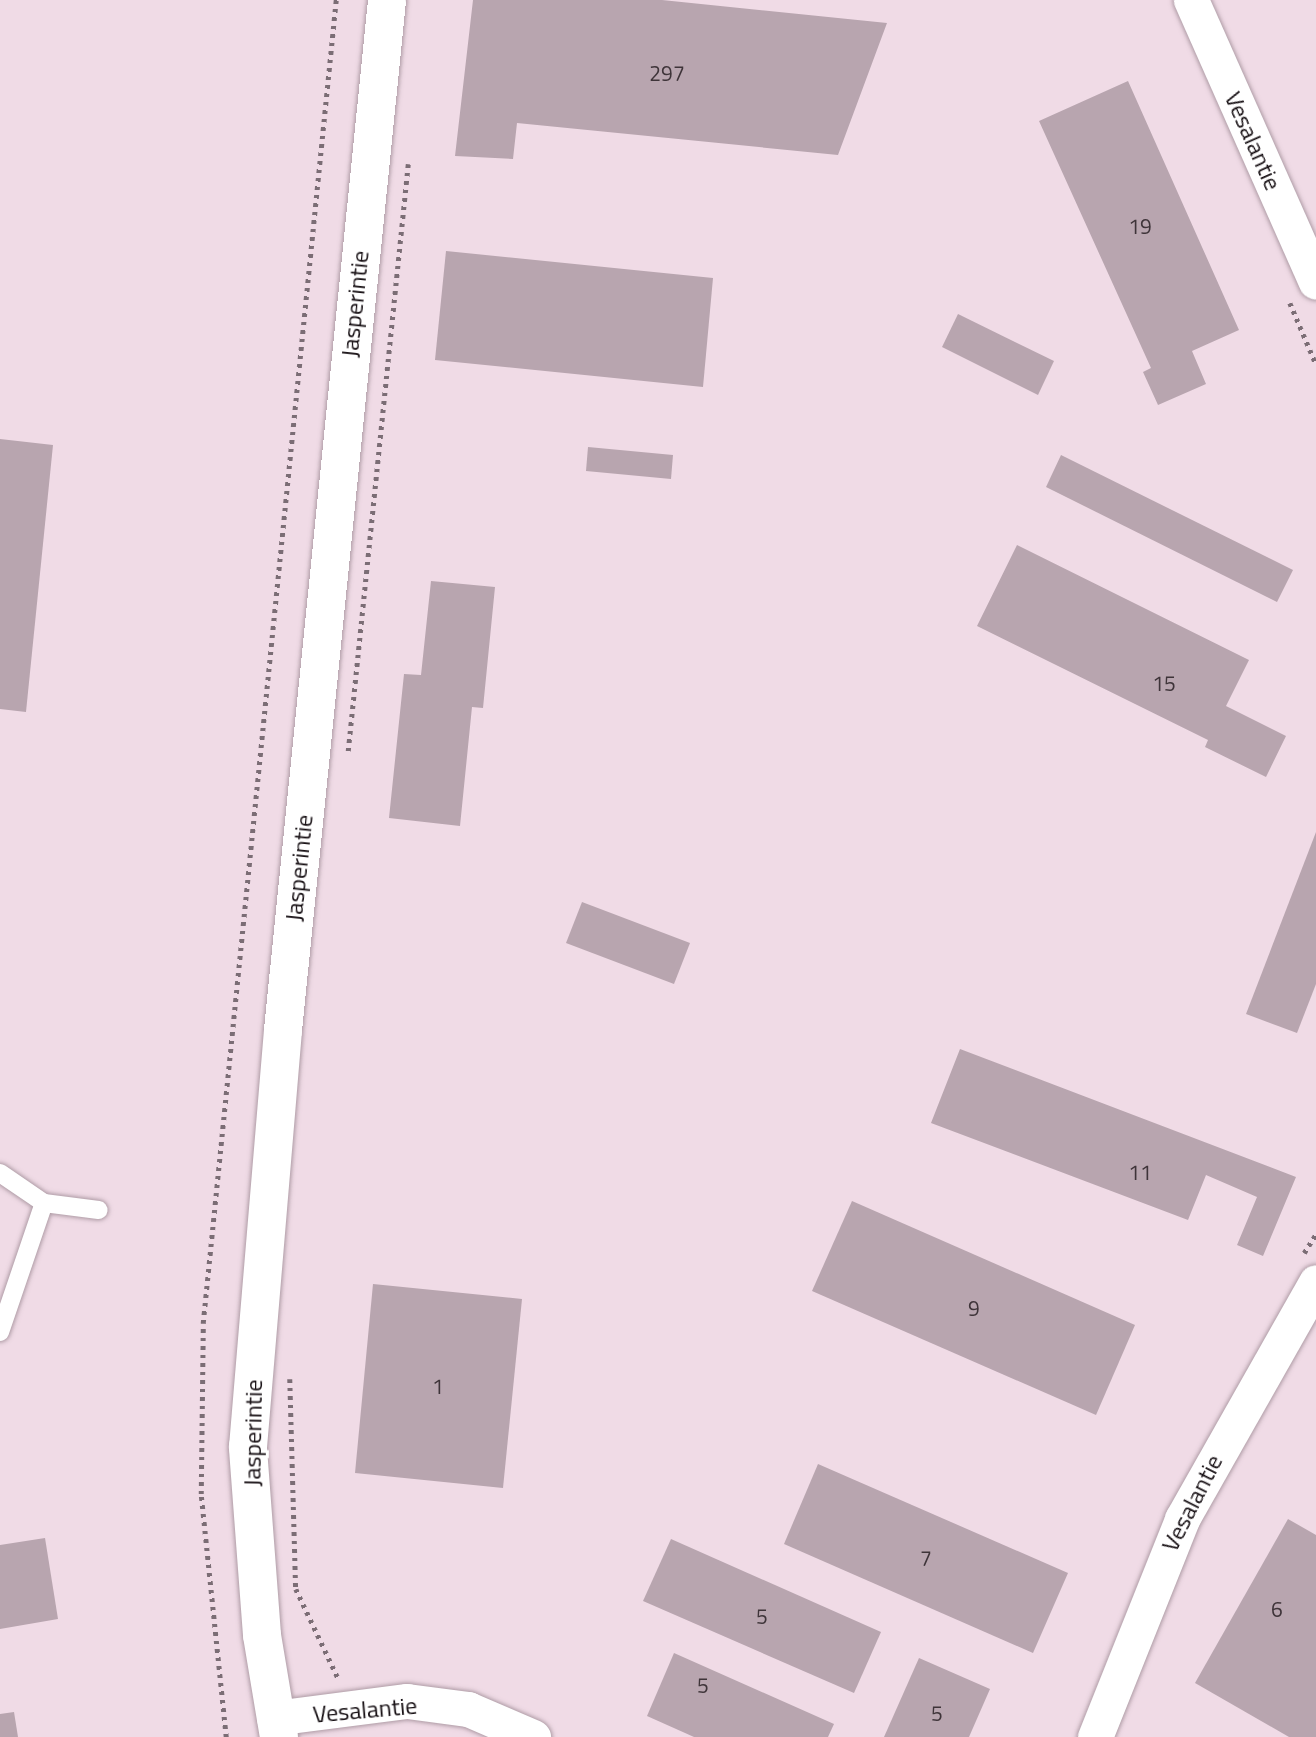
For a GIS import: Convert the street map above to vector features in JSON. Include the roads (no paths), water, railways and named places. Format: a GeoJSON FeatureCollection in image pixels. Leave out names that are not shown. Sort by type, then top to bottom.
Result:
{"type":"FeatureCollection","features":[{"type":"Feature","properties":{"kind":"main road","name":"Jasperintie"},"geometry":{"type":"LineString","coordinates":[[276,1728],[248,1447],[274,1126],[387,0]]}},
{"type":"Feature","properties":{"kind":"street","name":"Vesalantie"},"geometry":{"type":"LineString","coordinates":[[1191,0],[1316,282]]}},
{"type":"Feature","properties":{"kind":"street","name":"Vesalantie"},"geometry":{"type":"LineString","coordinates":[[1095,1737],[1182,1519],[1316,1282]]}},
{"type":"Feature","properties":{"kind":"street","name":"Vesalantie"},"geometry":{"type":"LineString","coordinates":[[276,1728],[349,1710],[407,1701],[468,1709],[533,1737]]}},
{"type":"Feature","properties":{"kind":"lane"},"geometry":{"type":"LineString","coordinates":[[0,1172],[44,1203],[99,1210]]}},
{"type":"Feature","properties":{"kind":"lane"},"geometry":{"type":"LineString","coordinates":[[0,1332],[44,1203]]}}]}
